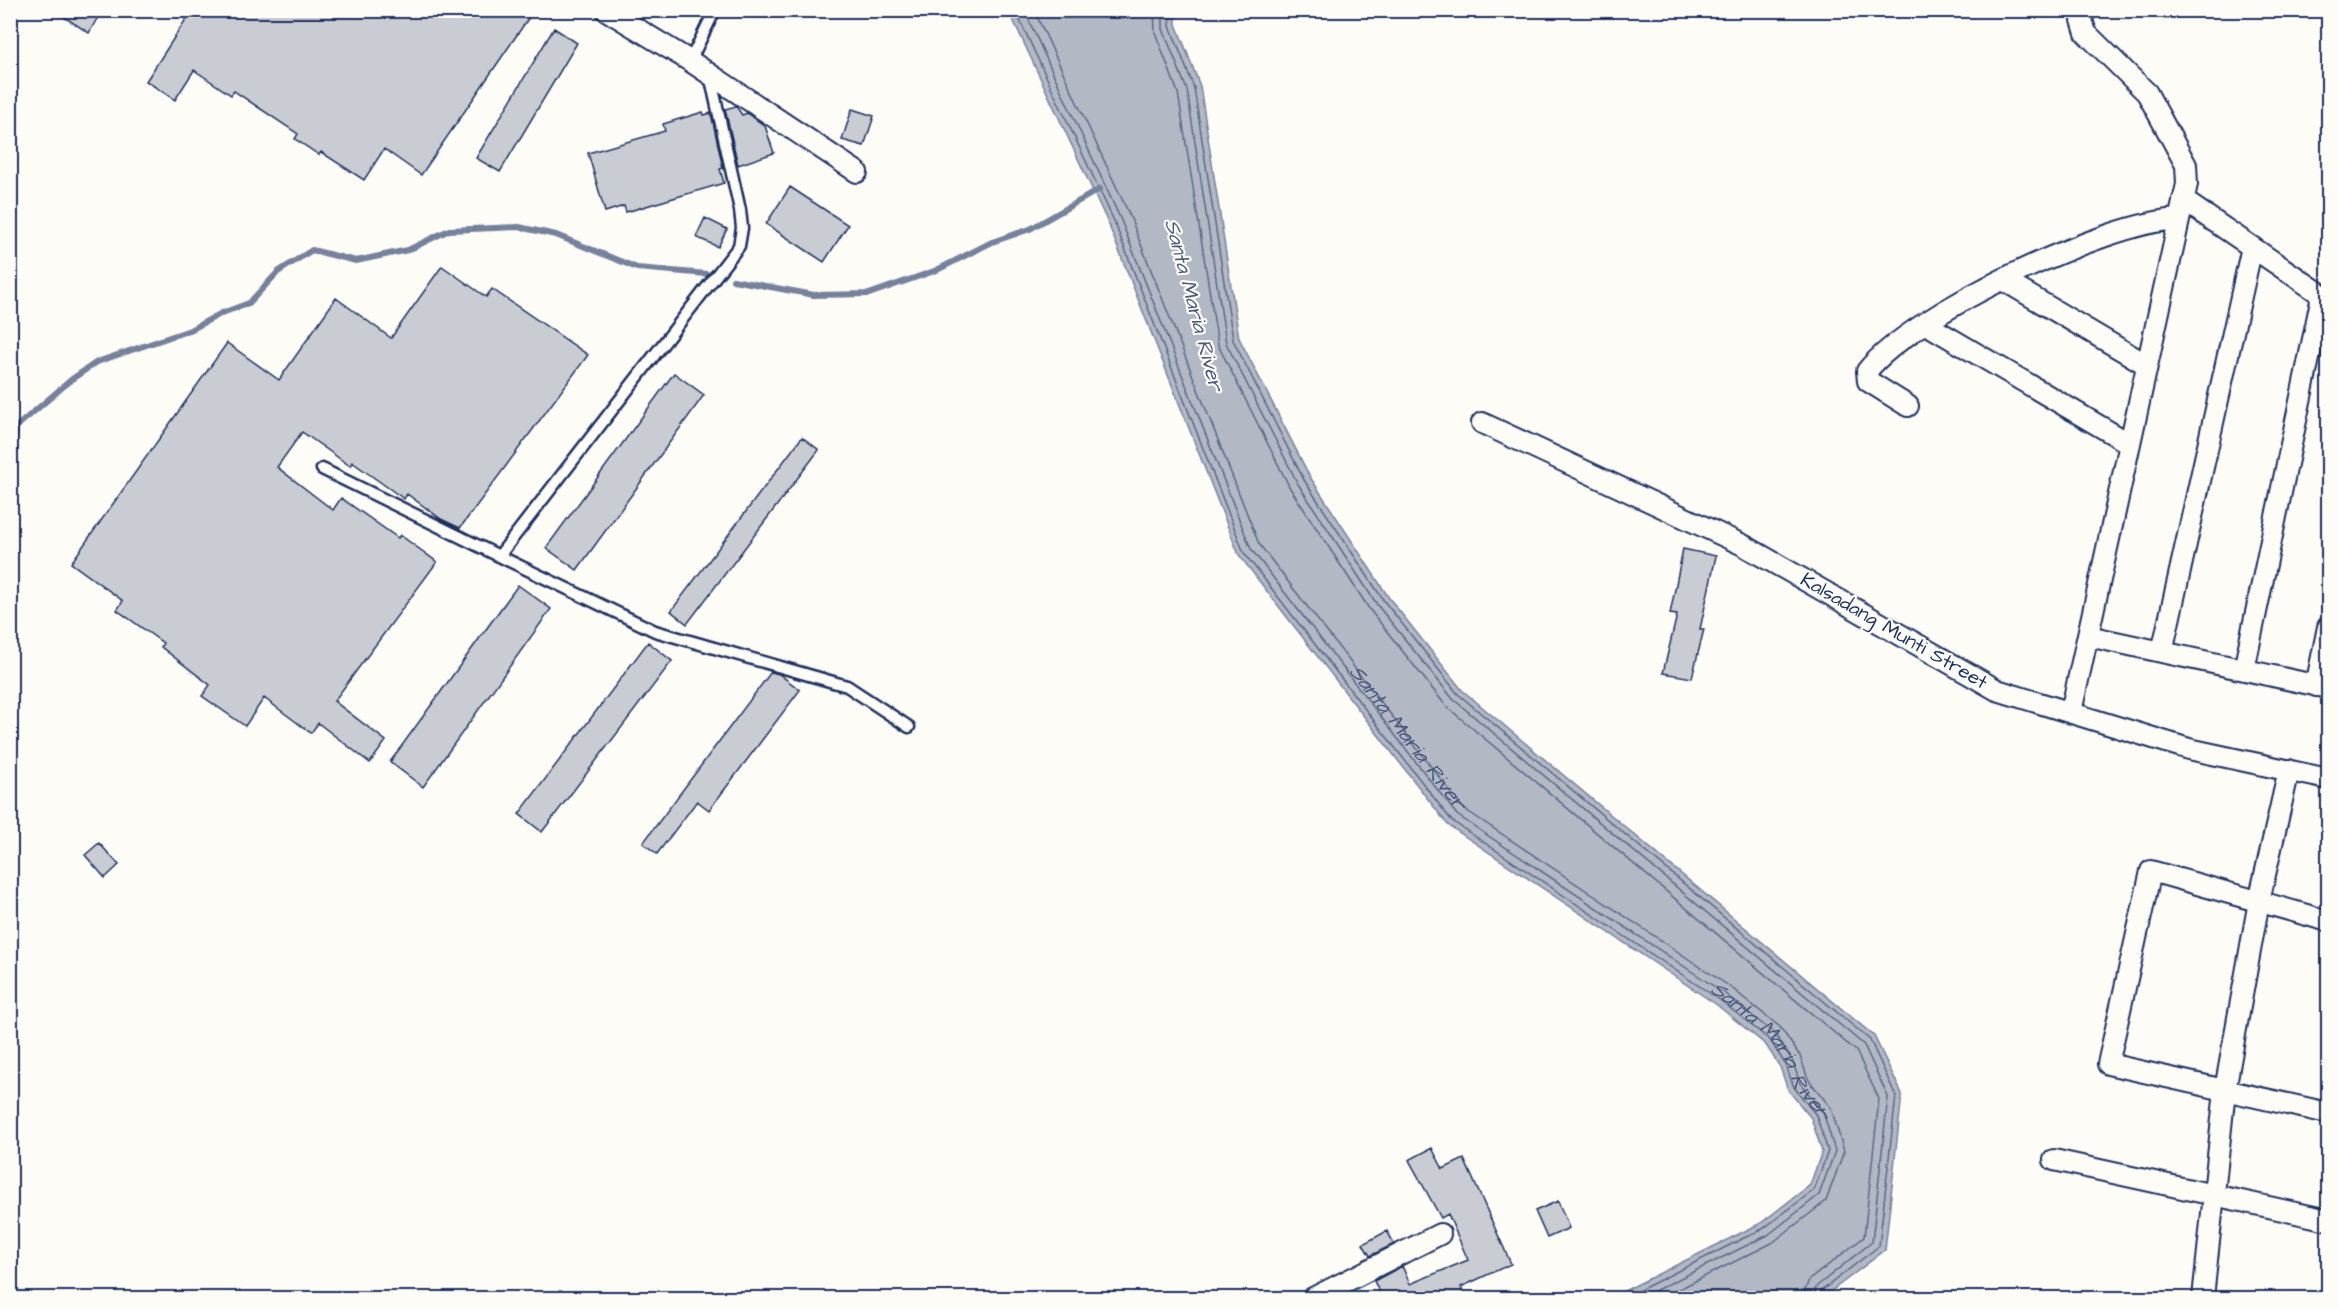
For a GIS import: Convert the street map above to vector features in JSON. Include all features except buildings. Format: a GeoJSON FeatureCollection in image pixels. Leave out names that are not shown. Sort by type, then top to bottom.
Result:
{"type":"FeatureCollection","features":[{"type":"Feature","properties":{"kind":"street"},"geometry":{"type":"LineString","coordinates":[[606,10],[690,62],[857,172]]}},
{"type":"Feature","properties":{"kind":"street"},"geometry":{"type":"LineString","coordinates":[[2071,712],[2181,209],[2186,165],[2147,93],[2086,33],[2082,20],[2085,10]]}},
{"type":"Feature","properties":{"kind":"street"},"geometry":{"type":"LineString","coordinates":[[2181,209],[2252,247],[2325,298],[2244,670]]}},
{"type":"Feature","properties":{"kind":"street"},"geometry":{"type":"LineString","coordinates":[[1908,406],[1868,381],[1867,370],[1878,357],[1964,299],[2058,254],[2181,209]]}},
{"type":"Feature","properties":{"kind":"street"},"geometry":{"type":"LineString","coordinates":[[2162,652],[2252,247]]}},
{"type":"Feature","properties":{"kind":"street"},"geometry":{"type":"LineString","coordinates":[[2003,280],[2147,365]]}},
{"type":"Feature","properties":{"kind":"street"},"geometry":{"type":"LineString","coordinates":[[1926,324],[2130,444]]}},
{"type":"Feature","properties":{"kind":"street","name":"Kalsadang Munti Street"},"geometry":{"type":"LineString","coordinates":[[1482,423],[1743,545],[1997,690],[2189,749],[2328,779]]}},
{"type":"Feature","properties":{"kind":"street"},"geometry":{"type":"LineString","coordinates":[[2088,636],[2322,687],[2328,627]]}},
{"type":"Feature","properties":{"kind":"street"},"geometry":{"type":"LineString","coordinates":[[2203,1299],[2225,1090],[2259,901],[2289,770]]}},
{"type":"Feature","properties":{"kind":"street"},"geometry":{"type":"LineString","coordinates":[[2328,921],[2151,871],[2108,1064],[2328,1113]]}},
{"type":"Feature","properties":{"kind":"street"},"geometry":{"type":"LineString","coordinates":[[2054,1160],[2328,1220]]}},
{"type":"Feature","properties":{"kind":"street"},"geometry":{"type":"LineString","coordinates":[[1313,1299],[1440,1234]]}},
{"type":"Feature","properties":{"kind":"lane"},"geometry":{"type":"LineString","coordinates":[[690,62],[715,10]]}},
{"type":"Feature","properties":{"kind":"lane"},"geometry":{"type":"LineString","coordinates":[[499,556],[739,246],[742,228],[740,210],[710,75]]}},
{"type":"Feature","properties":{"kind":"lane"},"geometry":{"type":"LineString","coordinates":[[322,469],[655,631],[847,686],[909,727]]}},
{"type":"Feature","properties":{"kind":"water","name":"Santa Maria River"},"geometry":{"type":"Polygon","coordinates":[[[1009,11],[1176,11],[1176,24],[1200,86],[1239,338],[1310,477],[1389,598],[1462,690],[1874,1036],[1902,1094],[1885,1250],[1822,1298],[1610,1298],[1761,1223],[1810,1185],[1822,1151],[1811,1118],[1788,1090],[1780,1067],[1766,1045],[1717,1005],[1448,825],[1239,555],[1108,223],[1009,11]]]}},
{"type":"Feature","properties":{"kind":"waterway"},"geometry":{"type":"LineString","coordinates":[[733,280],[814,295],[869,294],[937,270],[992,242],[1030,229],[1100,189]]}},
{"type":"Feature","properties":{"kind":"waterway"},"geometry":{"type":"LineString","coordinates":[[10,498],[16,427],[72,379],[97,362],[190,330],[222,313],[249,303],[278,272],[312,250],[356,261],[408,250],[449,230],[519,227],[556,235],[637,268],[707,274]]}}]}
